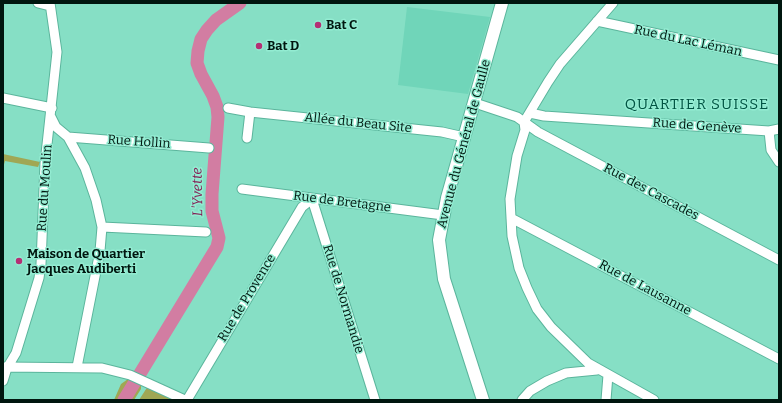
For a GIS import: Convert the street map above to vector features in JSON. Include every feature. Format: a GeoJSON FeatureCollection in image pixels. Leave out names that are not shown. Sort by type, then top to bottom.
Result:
{"type":"FeatureCollection","features":[{"type":"Feature","properties":{"kind":"main road","name":"Avenue du Général de Gaulle"},"geometry":{"type":"LineString","coordinates":[[482,400],[442,269],[439,240],[443,215],[502,3]]}},
{"type":"Feature","properties":{"kind":"street"},"geometry":{"type":"LineString","coordinates":[[38,3],[50,4]]}},
{"type":"Feature","properties":{"kind":"street"},"geometry":{"type":"LineString","coordinates":[[613,3],[560,64],[524,122],[525,130],[517,156],[510,199],[512,236],[519,268],[537,309],[551,327],[574,351],[597,370],[654,400]]}},
{"type":"Feature","properties":{"kind":"street","name":"Rue du Moulin"},"geometry":{"type":"LineString","coordinates":[[3,381],[5,368],[16,353],[39,278],[45,163],[52,113],[57,52],[50,4]]}},
{"type":"Feature","properties":{"kind":"street","name":"Rue du Lac Léman"},"geometry":{"type":"LineString","coordinates":[[597,21],[779,60]]}},
{"type":"Feature","properties":{"kind":"street"},"geometry":{"type":"LineString","coordinates":[[3,98],[52,113],[56,127],[68,137],[85,168],[96,200],[102,227],[100,251],[77,367]]}},
{"type":"Feature","properties":{"kind":"street","name":"Rue des Cascades"},"geometry":{"type":"LineString","coordinates":[[475,103],[517,117],[538,132],[779,260]]}},
{"type":"Feature","properties":{"kind":"street","name":"Allée du Beau Site"},"geometry":{"type":"LineString","coordinates":[[228,108],[250,112],[442,132],[464,138]]}},
{"type":"Feature","properties":{"kind":"street"},"geometry":{"type":"LineString","coordinates":[[247,138],[250,112]]}},
{"type":"Feature","properties":{"kind":"street","name":"Rue de Genève"},"geometry":{"type":"LineString","coordinates":[[530,113],[544,116],[769,131],[779,129]]}},
{"type":"Feature","properties":{"kind":"street"},"geometry":{"type":"LineString","coordinates":[[769,131],[771,150],[779,162]]}},
{"type":"Feature","properties":{"kind":"street","name":"Rue Hollin"},"geometry":{"type":"LineString","coordinates":[[68,137],[209,148]]}},
{"type":"Feature","properties":{"kind":"street","name":"Rue de Bretagne"},"geometry":{"type":"LineString","coordinates":[[242,189],[443,215]]}},
{"type":"Feature","properties":{"kind":"street","name":"Rue de Provence"},"geometry":{"type":"LineString","coordinates":[[186,400],[302,208],[312,199]]}},
{"type":"Feature","properties":{"kind":"street","name":"Rue de Normandie"},"geometry":{"type":"LineString","coordinates":[[312,199],[375,400]]}},
{"type":"Feature","properties":{"kind":"street","name":"Rue de Lausanne"},"geometry":{"type":"LineString","coordinates":[[511,218],[779,359]]}},
{"type":"Feature","properties":{"kind":"street"},"geometry":{"type":"LineString","coordinates":[[102,227],[206,232]]}},
{"type":"Feature","properties":{"kind":"street"},"geometry":{"type":"LineString","coordinates":[[5,368],[102,368],[130,375],[186,400]]}},
{"type":"Feature","properties":{"kind":"street"},"geometry":{"type":"LineString","coordinates":[[522,400],[530,391],[547,381],[566,373],[597,370]]}},
{"type":"Feature","properties":{"kind":"street"},"geometry":{"type":"LineString","coordinates":[[606,400],[608,375]]}},
{"type":"Feature","properties":{"kind":"shaded area"},"geometry":{"type":"Polygon","coordinates":[[[407,7],[490,17],[468,94],[398,85],[407,7]]]}},
{"type":"Feature","properties":{"kind":"shaded area"},"geometry":{"type":"Polygon","coordinates":[[[3,154],[40,162],[38,167],[5,161],[3,168],[3,154]]]}},
{"type":"Feature","properties":{"kind":"shaded area"},"geometry":{"type":"Polygon","coordinates":[[[128,379],[141,385],[141,389],[134,400],[114,400],[121,384],[128,379]]]}},
{"type":"Feature","properties":{"kind":"shaded area"},"geometry":{"type":"Polygon","coordinates":[[[148,386],[177,400],[139,400],[148,386]]]}},
{"type":"Feature","properties":{"kind":"waterway","name":"L'Yvette"},"geometry":{"type":"LineString","coordinates":[[124,400],[217,247],[219,238],[212,211],[212,194],[218,117],[217,107],[213,96],[197,63],[198,51],[201,39],[207,30],[216,20],[240,3]]}},
{"type":"Feature","properties":{"kind":"place","name":"Bat C"},"geometry":{"type":"Point","coordinates":[318,25]}},
{"type":"Feature","properties":{"kind":"place","name":"Bat D"},"geometry":{"type":"Point","coordinates":[259,46]}},
{"type":"Feature","properties":{"kind":"place","name":"Maison de Quartier Jacques Audiberti"},"geometry":{"type":"Point","coordinates":[19,261]}},
{"type":"Feature","properties":{"kind":"district","name":"QUARTIER SUISSE"},"geometry":{"type":"Point","coordinates":[697,105]}}]}
